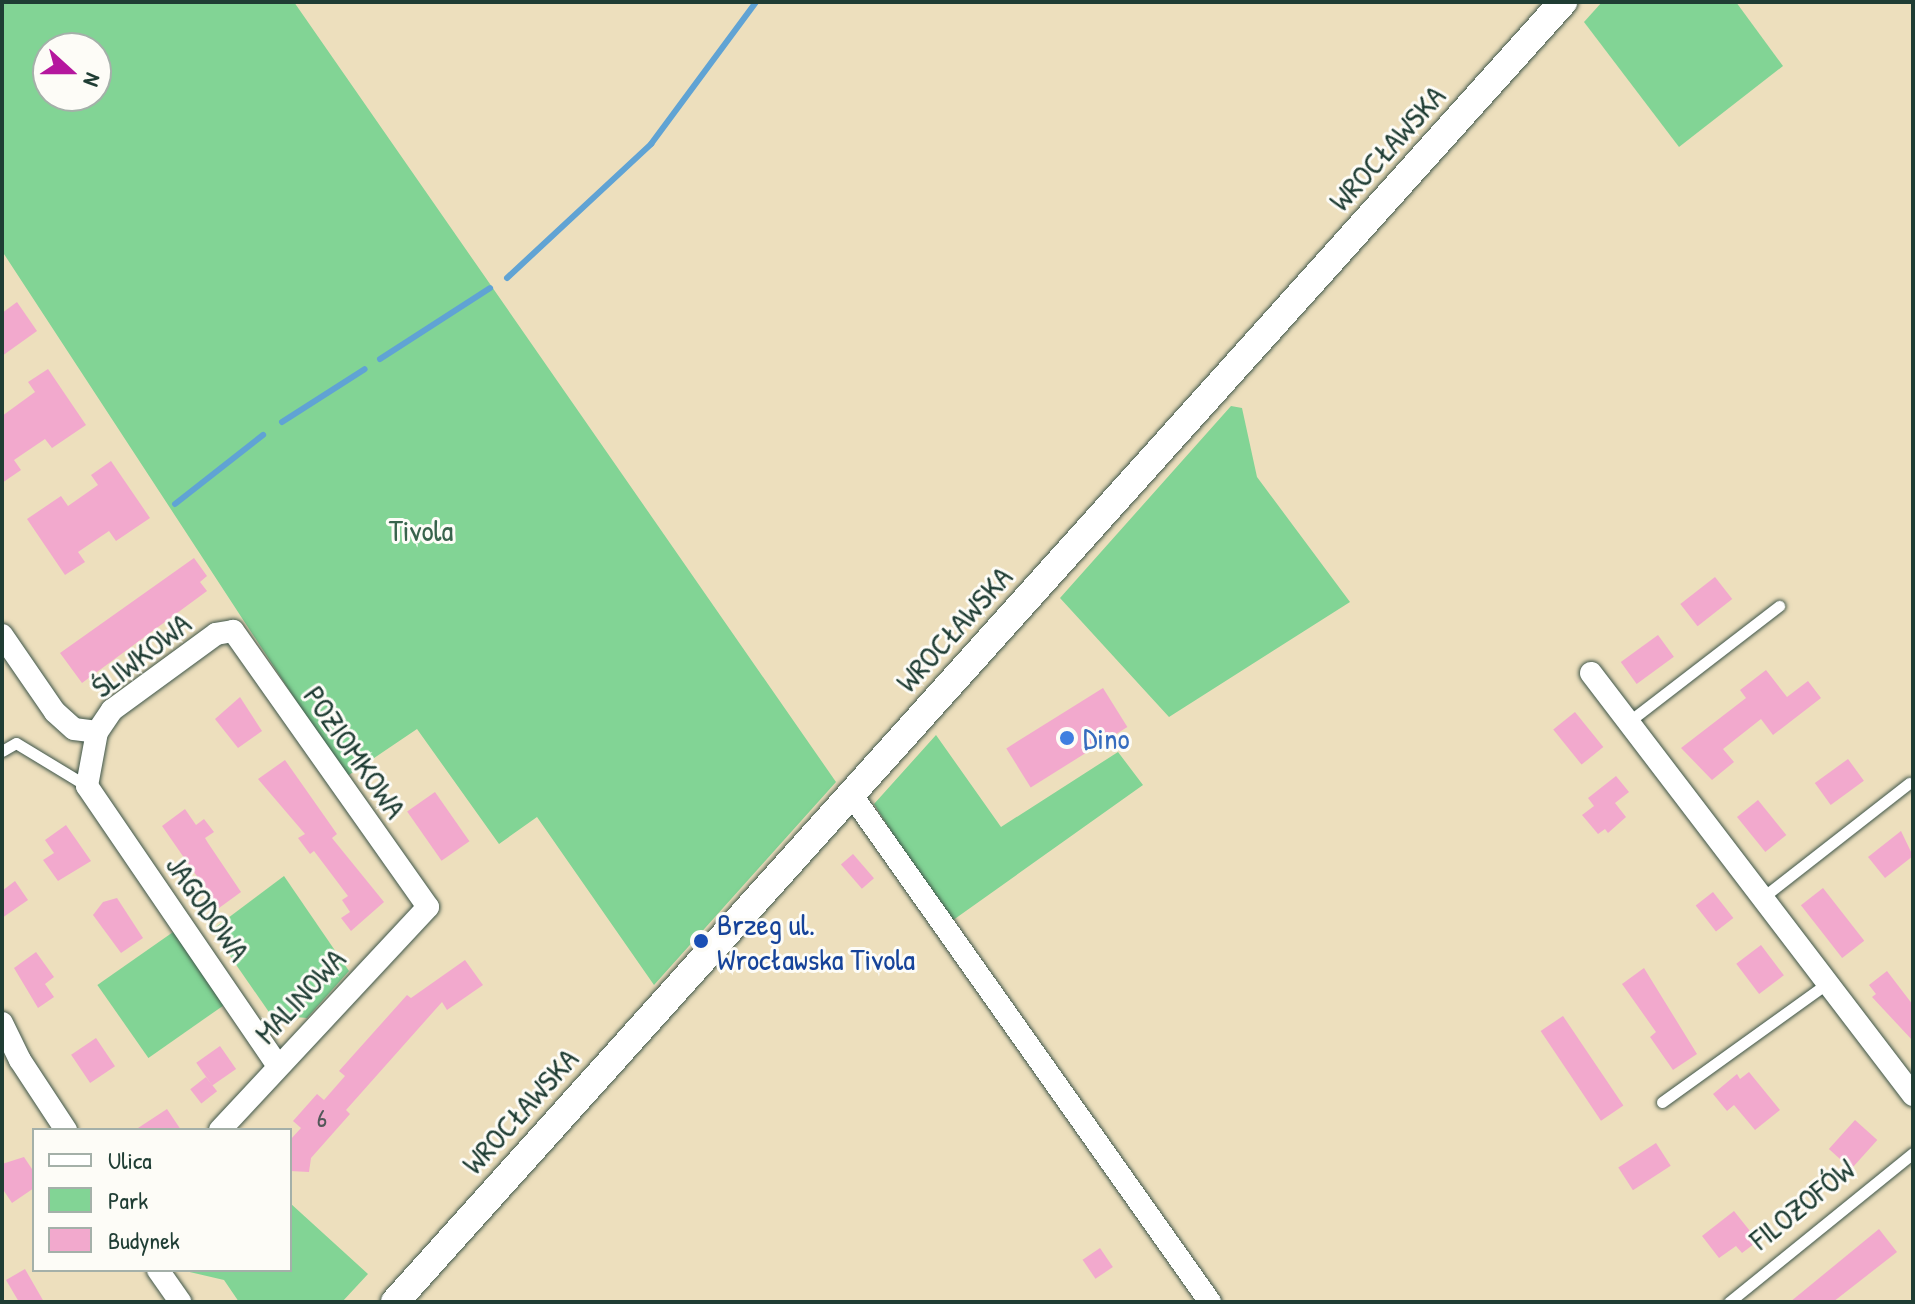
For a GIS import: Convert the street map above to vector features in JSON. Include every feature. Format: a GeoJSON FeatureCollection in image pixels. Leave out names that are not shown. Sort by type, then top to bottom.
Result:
{"type":"FeatureCollection","features":[{"type":"Feature","properties":{"kind":"street","name":"WROCŁAWSKA"},"geometry":{"type":"LineString","coordinates":[[395,1302],[1563,2]]}},
{"type":"Feature","properties":{"kind":"street","name":"ŚLIWKOWA"},"geometry":{"type":"LineString","coordinates":[[87,786],[97,732],[112,710],[216,634],[233,631]]}},
{"type":"Feature","properties":{"kind":"street","name":"POZIOMKOWA"},"geometry":{"type":"LineString","coordinates":[[233,631],[428,907]]}},
{"type":"Feature","properties":{"kind":"street"},"geometry":{"type":"LineString","coordinates":[[2,635],[55,712],[74,729],[97,732]]}},
{"type":"Feature","properties":{"kind":"street"},"geometry":{"type":"LineString","coordinates":[[1591,673],[1626,724],[1826,984],[1909,1082]]}},
{"type":"Feature","properties":{"kind":"street","name":"JAGODOWA"},"geometry":{"type":"LineString","coordinates":[[87,786],[277,1065]]}},
{"type":"Feature","properties":{"kind":"street"},"geometry":{"type":"LineString","coordinates":[[851,794],[1210,1302]]}},
{"type":"Feature","properties":{"kind":"street","name":"MALINOWA"},"geometry":{"type":"LineString","coordinates":[[222,1128],[277,1065],[428,907]]}},
{"type":"Feature","properties":{"kind":"street"},"geometry":{"type":"LineString","coordinates":[[2,1023],[65,1128]]}},
{"type":"Feature","properties":{"kind":"street"},"geometry":{"type":"LineString","coordinates":[[159,1272],[180,1302]]}},
{"type":"Feature","properties":{"kind":"lane"},"geometry":{"type":"LineString","coordinates":[[1626,724],[1779,606]]}},
{"type":"Feature","properties":{"kind":"lane"},"geometry":{"type":"LineString","coordinates":[[2,751],[16,743],[87,786]]}},
{"type":"Feature","properties":{"kind":"lane"},"geometry":{"type":"LineString","coordinates":[[1762,898],[1909,783]]}},
{"type":"Feature","properties":{"kind":"lane"},"geometry":{"type":"LineString","coordinates":[[1662,1102],[1826,984]]}},
{"type":"Feature","properties":{"kind":"lane","name":"FILOZOFÓW"},"geometry":{"type":"LineString","coordinates":[[1729,1302],[1913,1153]]}},
{"type":"Feature","properties":{"kind":"green space","name":"Tivola"},"geometry":{"type":"Polygon","coordinates":[[[2,2],[294,2],[836,782],[654,985],[537,817],[499,844],[417,729],[346,777],[2,251],[2,2]]]}},
{"type":"Feature","properties":{"kind":"green space"},"geometry":{"type":"Polygon","coordinates":[[[1602,2],[1736,2],[1783,66],[1679,147],[1584,22],[1602,2]]]}},
{"type":"Feature","properties":{"kind":"green space"},"geometry":{"type":"Polygon","coordinates":[[[1231,406],[1242,408],[1257,477],[1350,602],[1169,717],[1060,598],[1231,406]]]}},
{"type":"Feature","properties":{"kind":"green space"},"geometry":{"type":"Polygon","coordinates":[[[936,735],[1001,827],[1118,752],[1143,785],[949,923],[874,804],[936,735]]]}},
{"type":"Feature","properties":{"kind":"green space"},"geometry":{"type":"Polygon","coordinates":[[[284,876],[349,971],[307,1018],[271,1015],[212,930],[284,876]]]}},
{"type":"Feature","properties":{"kind":"green space"},"geometry":{"type":"Polygon","coordinates":[[[176,930],[227,1003],[148,1058],[97,985],[176,930]]]}},
{"type":"Feature","properties":{"kind":"green space"},"geometry":{"type":"Polygon","coordinates":[[[292,1205],[368,1274],[342,1302],[239,1302],[224,1280],[190,1272],[292,1272],[292,1205]]]}},
{"type":"Feature","properties":{"kind":"building"},"geometry":{"type":"Polygon","coordinates":[[[17,302],[37,331],[2,356],[2,313],[17,302]]]}},
{"type":"Feature","properties":{"kind":"building"},"geometry":{"type":"Polygon","coordinates":[[[48,369],[86,425],[52,448],[45,439],[14,460],[21,470],[2,483],[2,416],[35,392],[28,382],[48,369]]]}},
{"type":"Feature","properties":{"kind":"building"},"geometry":{"type":"Polygon","coordinates":[[[111,461],[150,518],[116,541],[109,531],[78,552],[85,562],[65,575],[27,519],[61,496],[68,506],[98,485],[91,475],[111,461]]]}},
{"type":"Feature","properties":{"kind":"building"},"geometry":{"type":"Polygon","coordinates":[[[194,558],[207,576],[200,582],[207,591],[82,683],[60,653],[194,558]]]}},
{"type":"Feature","properties":{"kind":"building"},"geometry":{"type":"Polygon","coordinates":[[[1715,577],[1732,599],[1698,626],[1680,604],[1715,577]]]}},
{"type":"Feature","properties":{"kind":"building"},"geometry":{"type":"Polygon","coordinates":[[[1658,635],[1674,657],[1637,684],[1621,662],[1658,635]]]}},
{"type":"Feature","properties":{"kind":"building"},"geometry":{"type":"Polygon","coordinates":[[[1766,670],[1787,697],[1808,681],[1821,698],[1773,735],[1761,719],[1723,749],[1734,762],[1712,780],[1681,748],[1746,698],[1740,690],[1766,670]]]}},
{"type":"Feature","properties":{"kind":"building","name":"Dino"},"geometry":{"type":"Polygon","coordinates":[[[1103,688],[1127,727],[1031,787],[1006,748],[1103,688]]]}},
{"type":"Feature","properties":{"kind":"building"},"geometry":{"type":"Polygon","coordinates":[[[240,697],[262,731],[238,748],[215,719],[240,697]]]}},
{"type":"Feature","properties":{"kind":"building"},"geometry":{"type":"Polygon","coordinates":[[[1575,712],[1603,747],[1582,765],[1553,730],[1575,712]]]}},
{"type":"Feature","properties":{"kind":"building"},"geometry":{"type":"Polygon","coordinates":[[[1848,759],[1864,781],[1831,805],[1815,783],[1848,759]]]}},
{"type":"Feature","properties":{"kind":"building"},"geometry":{"type":"Polygon","coordinates":[[[285,760],[337,834],[332,838],[384,902],[351,931],[341,918],[350,912],[342,900],[348,896],[314,851],[310,854],[298,838],[305,834],[258,779],[285,760]]]}},
{"type":"Feature","properties":{"kind":"building"},"geometry":{"type":"Polygon","coordinates":[[[1616,776],[1629,792],[1615,803],[1626,817],[1608,833],[1605,829],[1598,834],[1582,815],[1594,806],[1588,798],[1616,776]]]}},
{"type":"Feature","properties":{"kind":"building"},"geometry":{"type":"Polygon","coordinates":[[[435,792],[469,841],[442,861],[407,812],[435,792]]]}},
{"type":"Feature","properties":{"kind":"building"},"geometry":{"type":"Polygon","coordinates":[[[1758,800],[1786,835],[1765,852],[1737,817],[1758,800]]]}},
{"type":"Feature","properties":{"kind":"building"},"geometry":{"type":"Polygon","coordinates":[[[185,809],[196,825],[204,819],[214,832],[205,838],[241,892],[219,908],[162,826],[185,809]]]}},
{"type":"Feature","properties":{"kind":"building"},"geometry":{"type":"Polygon","coordinates":[[[66,825],[91,861],[58,881],[43,860],[54,853],[45,840],[66,825]]]}},
{"type":"Feature","properties":{"kind":"building"},"geometry":{"type":"Polygon","coordinates":[[[1901,831],[1913,856],[1885,878],[1868,857],[1901,831]]]}},
{"type":"Feature","properties":{"kind":"building"},"geometry":{"type":"Polygon","coordinates":[[[853,854],[874,878],[862,889],[841,864],[853,854]]]}},
{"type":"Feature","properties":{"kind":"building"},"geometry":{"type":"Polygon","coordinates":[[[15,881],[28,900],[2,918],[2,891],[15,881]]]}},
{"type":"Feature","properties":{"kind":"building"},"geometry":{"type":"Polygon","coordinates":[[[1823,888],[1864,941],[1842,958],[1801,905],[1823,888]]]}},
{"type":"Feature","properties":{"kind":"building"},"geometry":{"type":"Polygon","coordinates":[[[1713,892],[1733,918],[1716,932],[1696,906],[1713,892]]]}},
{"type":"Feature","properties":{"kind":"building"},"geometry":{"type":"Polygon","coordinates":[[[117,898],[143,938],[121,953],[93,915],[103,902],[117,898]]]}},
{"type":"Feature","properties":{"kind":"building"},"geometry":{"type":"Polygon","coordinates":[[[1761,945],[1784,975],[1759,994],[1736,964],[1761,945]]]}},
{"type":"Feature","properties":{"kind":"building"},"geometry":{"type":"Polygon","coordinates":[[[36,952],[54,977],[45,984],[54,997],[38,1008],[14,968],[36,952]]]}},
{"type":"Feature","properties":{"kind":"building"},"geometry":{"type":"Polygon","coordinates":[[[465,960],[483,985],[447,1010],[442,1002],[346,1110],[350,1114],[311,1158],[309,1172],[292,1171],[292,1138],[301,1128],[293,1121],[317,1094],[324,1100],[345,1076],[339,1071],[407,995],[411,998],[465,960]]]}},
{"type":"Feature","properties":{"kind":"building"},"geometry":{"type":"Polygon","coordinates":[[[1644,968],[1697,1054],[1673,1070],[1650,1037],[1656,1032],[1622,984],[1644,968]]]}},
{"type":"Feature","properties":{"kind":"building"},"geometry":{"type":"Polygon","coordinates":[[[1887,971],[1913,1005],[1913,1041],[1872,997],[1876,994],[1869,985],[1887,971]]]}},
{"type":"Feature","properties":{"kind":"building"},"geometry":{"type":"Polygon","coordinates":[[[1563,1016],[1623,1106],[1601,1121],[1541,1031],[1563,1016]]]}},
{"type":"Feature","properties":{"kind":"building"},"geometry":{"type":"Polygon","coordinates":[[[96,1038],[115,1066],[90,1083],[71,1055],[96,1038]]]}},
{"type":"Feature","properties":{"kind":"building"},"geometry":{"type":"Polygon","coordinates":[[[220,1046],[236,1069],[212,1086],[196,1063],[220,1046]]]}},
{"type":"Feature","properties":{"kind":"building"},"geometry":{"type":"Polygon","coordinates":[[[1749,1072],[1780,1110],[1755,1130],[1734,1105],[1727,1111],[1713,1094],[1737,1074],[1740,1079],[1749,1072]]]}},
{"type":"Feature","properties":{"kind":"building"},"geometry":{"type":"Polygon","coordinates":[[[206,1077],[217,1091],[201,1103],[190,1089],[206,1077]]]}},
{"type":"Feature","properties":{"kind":"building"},"geometry":{"type":"Polygon","coordinates":[[[167,1109],[180,1128],[138,1128],[167,1109]]]}},
{"type":"Feature","properties":{"kind":"building"},"geometry":{"type":"Polygon","coordinates":[[[1855,1120],[1877,1140],[1851,1169],[1829,1149],[1855,1120]]]}},
{"type":"Feature","properties":{"kind":"building"},"geometry":{"type":"Polygon","coordinates":[[[1656,1143],[1671,1166],[1633,1190],[1618,1168],[1656,1143]]]}},
{"type":"Feature","properties":{"kind":"building"},"geometry":{"type":"Polygon","coordinates":[[[24,1157],[32,1169],[32,1189],[12,1203],[2,1188],[2,1164],[24,1157]]]}},
{"type":"Feature","properties":{"kind":"building"},"geometry":{"type":"Polygon","coordinates":[[[1734,1211],[1758,1241],[1742,1253],[1736,1246],[1719,1258],[1702,1236],[1734,1211]]]}},
{"type":"Feature","properties":{"kind":"building"},"geometry":{"type":"Polygon","coordinates":[[[1879,1229],[1897,1252],[1833,1302],[1790,1302],[1879,1229]]]}},
{"type":"Feature","properties":{"kind":"building"},"geometry":{"type":"Polygon","coordinates":[[[1100,1248],[1113,1267],[1095,1279],[1083,1260],[1100,1248]]]}},
{"type":"Feature","properties":{"kind":"building"},"geometry":{"type":"Polygon","coordinates":[[[25,1269],[44,1302],[19,1302],[6,1280],[25,1269]]]}},
{"type":"Feature","properties":{"kind":"waterway"},"geometry":{"type":"LineString","coordinates":[[507,278],[651,144],[756,2]]}},
{"type":"Feature","properties":{"kind":"waterway"},"geometry":{"type":"LineString","coordinates":[[380,359],[490,288]]}},
{"type":"Feature","properties":{"kind":"waterway"},"geometry":{"type":"LineString","coordinates":[[282,422],[365,369]]}},
{"type":"Feature","properties":{"kind":"waterway"},"geometry":{"type":"LineString","coordinates":[[175,504],[263,435]]}},
{"type":"Feature","properties":{"kind":"place","name":"Dino"},"geometry":{"type":"Point","coordinates":[1067,738]}},
{"type":"Feature","properties":{"kind":"place","name":"Brzeg ul. Wrocławska Tivola"},"geometry":{"type":"Point","coordinates":[701,941]}}]}
